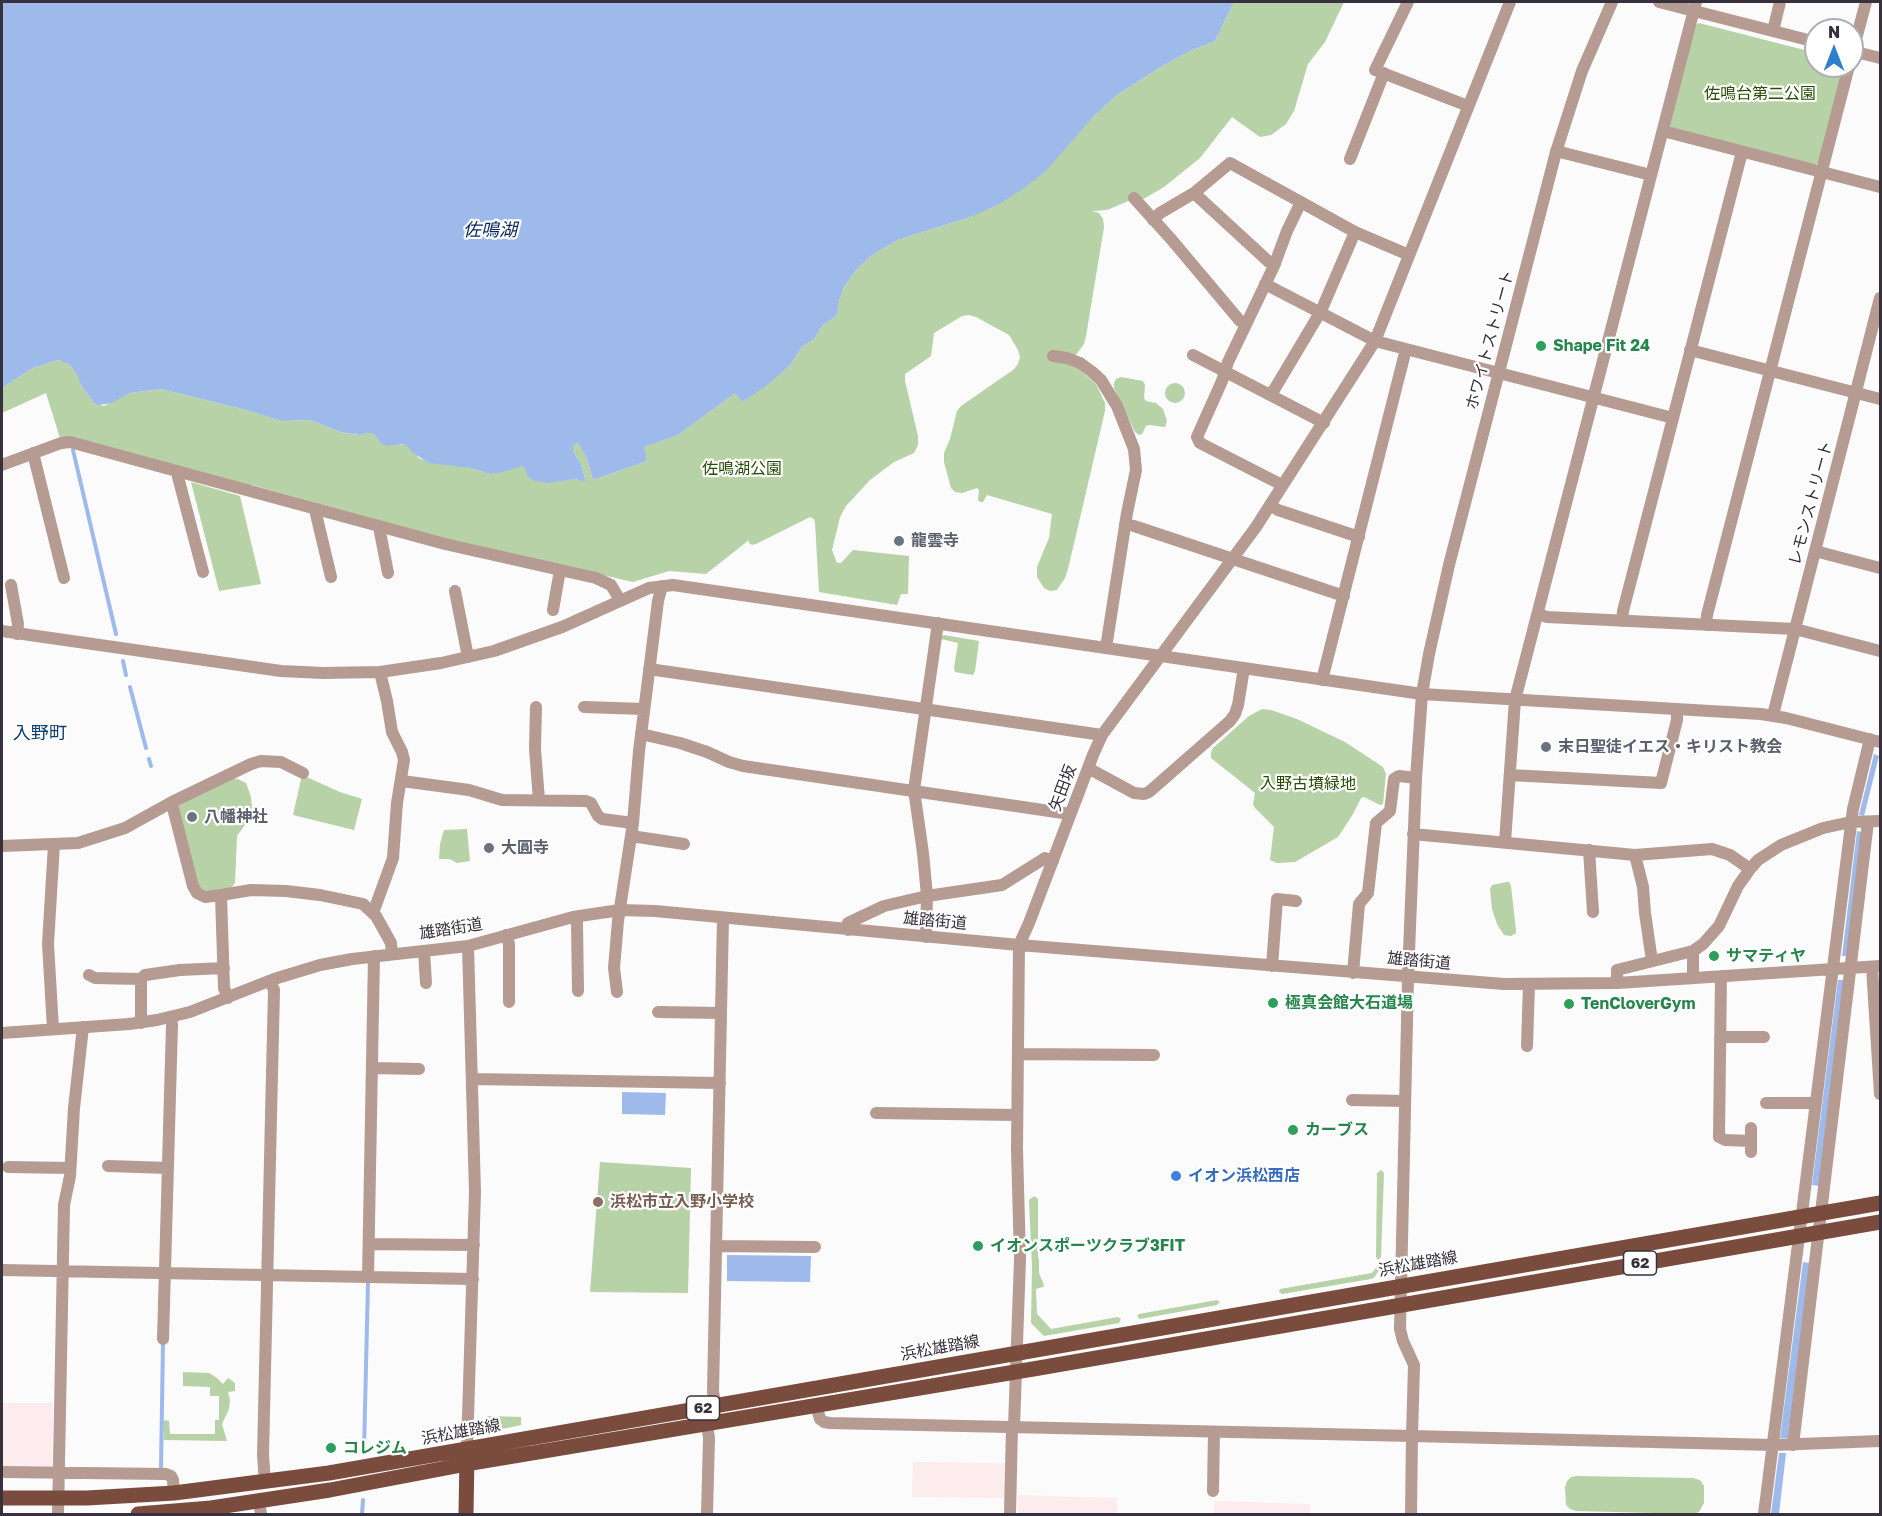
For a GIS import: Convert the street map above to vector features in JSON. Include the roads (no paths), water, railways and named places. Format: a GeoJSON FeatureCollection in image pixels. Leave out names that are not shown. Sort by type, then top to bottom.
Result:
{"type":"FeatureCollection","features":[{"type":"Feature","properties":{"kind":"main road","name":"浜松雄踏線"},"geometry":{"type":"LineString","coordinates":[[138,1515],[211,1508],[260,1508],[467,1456],[716,1406],[1881,1203]]}},
{"type":"Feature","properties":{"kind":"main road","name":"浜松雄踏線"},"geometry":{"type":"LineString","coordinates":[[2,1498],[174,1493],[707,1424],[1881,1222]]}},
{"type":"Feature","properties":{"kind":"main road"},"geometry":{"type":"LineString","coordinates":[[466,1515],[467,1456]]}},
{"type":"Feature","properties":{"kind":"street"},"geometry":{"type":"LineString","coordinates":[[1408,2],[1375,70],[1467,106]]}},
{"type":"Feature","properties":{"kind":"street","name":"矢田坂"},"geometry":{"type":"LineString","coordinates":[[1019,945],[1102,735],[1256,527],[1375,341],[1510,2]]}},
{"type":"Feature","properties":{"kind":"street","name":"ホワイトストリート"},"geometry":{"type":"LineString","coordinates":[[1411,1515],[1414,1365],[1401,1335],[1400,1305],[1413,834],[1422,694],[1431,642],[1449,565],[1556,151],[1582,71],[1612,2]]}},
{"type":"Feature","properties":{"kind":"street"},"geometry":{"type":"LineString","coordinates":[[1659,2],[1695,6],[1804,39]]}},
{"type":"Feature","properties":{"kind":"street"},"geometry":{"type":"LineString","coordinates":[[1773,31],[1780,2]]}},
{"type":"Feature","properties":{"kind":"street"},"geometry":{"type":"LineString","coordinates":[[1862,18],[1866,2]]}},
{"type":"Feature","properties":{"kind":"street"},"geometry":{"type":"LineString","coordinates":[[1505,842],[1515,700],[1695,6]]}},
{"type":"Feature","properties":{"kind":"street"},"geometry":{"type":"LineString","coordinates":[[1864,54],[1881,58]]}},
{"type":"Feature","properties":{"kind":"street"},"geometry":{"type":"LineString","coordinates":[[1350,159],[1384,73]]}},
{"type":"Feature","properties":{"kind":"street"},"geometry":{"type":"LineString","coordinates":[[1706,625],[1846,78]]}},
{"type":"Feature","properties":{"kind":"street"},"geometry":{"type":"LineString","coordinates":[[1663,131],[1881,187]]}},
{"type":"Feature","properties":{"kind":"street"},"geometry":{"type":"LineString","coordinates":[[1556,151],[1651,175]]}},
{"type":"Feature","properties":{"kind":"street"},"geometry":{"type":"LineString","coordinates":[[1622,621],[1742,152]]}},
{"type":"Feature","properties":{"kind":"street"},"geometry":{"type":"LineString","coordinates":[[1153,220],[1160,213],[1194,193],[1230,163],[1355,232],[1409,255]]}},
{"type":"Feature","properties":{"kind":"street"},"geometry":{"type":"LineString","coordinates":[[1194,193],[1269,262],[1275,264]]}},
{"type":"Feature","properties":{"kind":"street"},"geometry":{"type":"LineString","coordinates":[[1134,198],[1240,321],[1246,324]]}},
{"type":"Feature","properties":{"kind":"street"},"geometry":{"type":"LineString","coordinates":[[1282,484],[1200,443],[1197,437],[1301,202]]}},
{"type":"Feature","properties":{"kind":"street"},"geometry":{"type":"LineString","coordinates":[[1271,395],[1321,311],[1355,232]]}},
{"type":"Feature","properties":{"kind":"street"},"geometry":{"type":"LineString","coordinates":[[1265,284],[1375,341],[1673,418]]}},
{"type":"Feature","properties":{"kind":"street","name":"レモンストリート"},"geometry":{"type":"LineString","coordinates":[[1773,715],[1881,298]]}},
{"type":"Feature","properties":{"kind":"street"},"geometry":{"type":"LineString","coordinates":[[1322,680],[1407,349]]}},
{"type":"Feature","properties":{"kind":"street"},"geometry":{"type":"LineString","coordinates":[[1690,350],[1881,399]]}},
{"type":"Feature","properties":{"kind":"street"},"geometry":{"type":"LineString","coordinates":[[1193,355],[1324,423]]}},
{"type":"Feature","properties":{"kind":"street"},"geometry":{"type":"LineString","coordinates":[[1053,356],[1080,363],[1101,380],[1117,406],[1134,449],[1136,470],[1125,524],[1106,648]]}},
{"type":"Feature","properties":{"kind":"street"},"geometry":{"type":"LineString","coordinates":[[2,465],[61,443],[70,442],[445,544],[604,580],[621,600]]}},
{"type":"Feature","properties":{"kind":"street"},"geometry":{"type":"LineString","coordinates":[[33,453],[64,578]]}},
{"type":"Feature","properties":{"kind":"street"},"geometry":{"type":"LineString","coordinates":[[179,472],[178,477],[202,572]]}},
{"type":"Feature","properties":{"kind":"street"},"geometry":{"type":"LineString","coordinates":[[1270,506],[1359,537]]}},
{"type":"Feature","properties":{"kind":"street"},"geometry":{"type":"LineString","coordinates":[[317,509],[316,514],[331,577]]}},
{"type":"Feature","properties":{"kind":"street"},"geometry":{"type":"LineString","coordinates":[[1125,524],[1344,596]]}},
{"type":"Feature","properties":{"kind":"street"},"geometry":{"type":"LineString","coordinates":[[382,527],[380,532],[388,573]]}},
{"type":"Feature","properties":{"kind":"street"},"geometry":{"type":"LineString","coordinates":[[1815,551],[1881,568]]}},
{"type":"Feature","properties":{"kind":"street"},"geometry":{"type":"LineString","coordinates":[[553,610],[560,570]]}},
{"type":"Feature","properties":{"kind":"street"},"geometry":{"type":"LineString","coordinates":[[11,585],[18,624],[17,634]]}},
{"type":"Feature","properties":{"kind":"street"},"geometry":{"type":"LineString","coordinates":[[617,992],[614,968],[620,910],[633,823],[649,669],[662,586]]}},
{"type":"Feature","properties":{"kind":"street"},"geometry":{"type":"LineString","coordinates":[[2,632],[267,670],[323,674],[380,672],[468,657],[545,634],[649,588],[685,586],[1422,694],[1773,715],[1875,741],[1851,822],[1764,1515]]}},
{"type":"Feature","properties":{"kind":"street"},"geometry":{"type":"LineString","coordinates":[[455,591],[468,657]]}},
{"type":"Feature","properties":{"kind":"street"},"geometry":{"type":"LineString","coordinates":[[1538,614],[1547,617],[1795,629],[1881,651]]}},
{"type":"Feature","properties":{"kind":"street"},"geometry":{"type":"LineString","coordinates":[[926,937],[927,896],[914,790],[938,623]]}},
{"type":"Feature","properties":{"kind":"street"},"geometry":{"type":"LineString","coordinates":[[1088,768],[1134,793],[1149,792],[1230,721],[1238,705],[1244,668]]}},
{"type":"Feature","properties":{"kind":"street"},"geometry":{"type":"LineString","coordinates":[[649,669],[1102,735]]}},
{"type":"Feature","properties":{"kind":"street"},"geometry":{"type":"LineString","coordinates":[[373,913],[393,858],[397,803],[404,760],[392,732],[380,672]]}},
{"type":"Feature","properties":{"kind":"street"},"geometry":{"type":"LineString","coordinates":[[536,707],[535,749],[539,800]]}},
{"type":"Feature","properties":{"kind":"street"},"geometry":{"type":"LineString","coordinates":[[584,707],[644,709]]}},
{"type":"Feature","properties":{"kind":"street"},"geometry":{"type":"LineString","coordinates":[[1510,775],[1661,783],[1677,720],[1677,709]]}},
{"type":"Feature","properties":{"kind":"street"},"geometry":{"type":"LineString","coordinates":[[641,734],[693,747],[736,764],[1070,814]]}},
{"type":"Feature","properties":{"kind":"street"},"geometry":{"type":"LineString","coordinates":[[2,846],[78,843],[125,828],[170,803],[261,761],[281,762],[303,773]]}},
{"type":"Feature","properties":{"kind":"street"},"geometry":{"type":"LineString","coordinates":[[1353,973],[1359,904],[1368,893],[1376,823],[1389,811],[1394,779],[1399,776],[1416,778]]}},
{"type":"Feature","properties":{"kind":"street"},"geometry":{"type":"LineString","coordinates":[[402,781],[469,790],[502,800],[586,801],[602,819],[633,823]]}},
{"type":"Feature","properties":{"kind":"street"},"geometry":{"type":"LineString","coordinates":[[170,803],[193,886],[197,893],[205,897],[251,890],[303,893],[363,904],[373,913],[391,943],[393,954]]}},
{"type":"Feature","properties":{"kind":"street"},"geometry":{"type":"LineString","coordinates":[[1617,983],[1617,970],[1693,951],[1707,940],[1719,926],[1738,886],[1750,869],[1768,854],[1794,839],[1823,828],[1851,822],[1874,821],[1850,968],[1793,1445]]}},
{"type":"Feature","properties":{"kind":"street"},"geometry":{"type":"LineString","coordinates":[[1413,834],[1635,855],[1712,849],[1730,855],[1750,869]]}},
{"type":"Feature","properties":{"kind":"street"},"geometry":{"type":"LineString","coordinates":[[631,837],[684,844]]}},
{"type":"Feature","properties":{"kind":"street"},"geometry":{"type":"LineString","coordinates":[[53,1029],[48,938],[54,844]]}},
{"type":"Feature","properties":{"kind":"street"},"geometry":{"type":"LineString","coordinates":[[1589,850],[1593,912]]}},
{"type":"Feature","properties":{"kind":"street"},"geometry":{"type":"LineString","coordinates":[[1635,855],[1642,879],[1652,961]]}},
{"type":"Feature","properties":{"kind":"street"},"geometry":{"type":"LineString","coordinates":[[848,930],[848,923],[884,906],[927,896],[1002,885],[1045,858],[1053,861]]}},
{"type":"Feature","properties":{"kind":"street"},"geometry":{"type":"LineString","coordinates":[[221,895],[224,988],[228,998]]}},
{"type":"Feature","properties":{"kind":"street"},"geometry":{"type":"LineString","coordinates":[[1272,966],[1277,899],[1296,901]]}},
{"type":"Feature","properties":{"kind":"street","name":"雄踏街道"},"geometry":{"type":"LineString","coordinates":[[2,1033],[141,1023],[198,1009],[270,981],[320,965],[374,956],[468,946],[575,916],[620,910],[655,911],[926,937],[1473,982],[1617,983],[1876,967]]}},
{"type":"Feature","properties":{"kind":"street"},"geometry":{"type":"LineString","coordinates":[[575,916],[578,991]]}},
{"type":"Feature","properties":{"kind":"street"},"geometry":{"type":"LineString","coordinates":[[716,1406],[713,1392],[723,918]]}},
{"type":"Feature","properties":{"kind":"street"},"geometry":{"type":"LineString","coordinates":[[506,935],[509,1002]]}},
{"type":"Feature","properties":{"kind":"street"},"geometry":{"type":"LineString","coordinates":[[1010,1515],[1020,1259],[1017,1115],[1019,945]]}},
{"type":"Feature","properties":{"kind":"street"},"geometry":{"type":"LineString","coordinates":[[467,1456],[475,1181],[468,946]]}},
{"type":"Feature","properties":{"kind":"street"},"geometry":{"type":"LineString","coordinates":[[424,951],[426,983]]}},
{"type":"Feature","properties":{"kind":"street"},"geometry":{"type":"LineString","coordinates":[[1693,951],[1693,978]]}},
{"type":"Feature","properties":{"kind":"street"},"geometry":{"type":"LineString","coordinates":[[368,1277],[374,956]]}},
{"type":"Feature","properties":{"kind":"street"},"geometry":{"type":"LineString","coordinates":[[1876,967],[1881,1094]]}},
{"type":"Feature","properties":{"kind":"street"},"geometry":{"type":"LineString","coordinates":[[89,975],[95,978],[141,979],[145,975],[166,972],[224,968]]}},
{"type":"Feature","properties":{"kind":"street"},"geometry":{"type":"LineString","coordinates":[[1721,976],[1719,1137],[1725,1140],[1751,1140]]}},
{"type":"Feature","properties":{"kind":"street"},"geometry":{"type":"LineString","coordinates":[[141,979],[141,1023]]}},
{"type":"Feature","properties":{"kind":"street"},"geometry":{"type":"LineString","coordinates":[[265,1482],[263,1462],[273,990],[270,981]]}},
{"type":"Feature","properties":{"kind":"street"},"geometry":{"type":"LineString","coordinates":[[1527,1046],[1528,984]]}},
{"type":"Feature","properties":{"kind":"street"},"geometry":{"type":"LineString","coordinates":[[658,1012],[721,1013]]}},
{"type":"Feature","properties":{"kind":"street"},"geometry":{"type":"LineString","coordinates":[[163,1339],[171,1017]]}},
{"type":"Feature","properties":{"kind":"street"},"geometry":{"type":"LineString","coordinates":[[58,1515],[64,1205],[70,1168],[83,1027]]}},
{"type":"Feature","properties":{"kind":"street"},"geometry":{"type":"LineString","coordinates":[[1720,1037],[1764,1037]]}},
{"type":"Feature","properties":{"kind":"street"},"geometry":{"type":"LineString","coordinates":[[1018,1054],[1154,1055]]}},
{"type":"Feature","properties":{"kind":"street"},"geometry":{"type":"LineString","coordinates":[[373,1068],[419,1070]]}},
{"type":"Feature","properties":{"kind":"street"},"geometry":{"type":"LineString","coordinates":[[472,1079],[720,1083]]}},
{"type":"Feature","properties":{"kind":"street"},"geometry":{"type":"LineString","coordinates":[[1352,1100],[1405,1101]]}},
{"type":"Feature","properties":{"kind":"street"},"geometry":{"type":"LineString","coordinates":[[1766,1103],[1816,1103]]}},
{"type":"Feature","properties":{"kind":"street"},"geometry":{"type":"LineString","coordinates":[[876,1113],[1017,1115]]}},
{"type":"Feature","properties":{"kind":"street"},"geometry":{"type":"LineString","coordinates":[[108,1166],[168,1168]]}},
{"type":"Feature","properties":{"kind":"street"},"geometry":{"type":"LineString","coordinates":[[8,1167],[70,1168]]}},
{"type":"Feature","properties":{"kind":"street"},"geometry":{"type":"LineString","coordinates":[[369,1244],[474,1245]]}},
{"type":"Feature","properties":{"kind":"street"},"geometry":{"type":"LineString","coordinates":[[716,1246],[814,1247]]}},
{"type":"Feature","properties":{"kind":"street"},"geometry":{"type":"LineString","coordinates":[[2,1270],[473,1279]]}},
{"type":"Feature","properties":{"kind":"street"},"geometry":{"type":"LineString","coordinates":[[816,1405],[820,1419],[824,1422],[1773,1445],[1881,1441]]}},
{"type":"Feature","properties":{"kind":"street"},"geometry":{"type":"LineString","coordinates":[[707,1424],[709,1438],[707,1515]]}},
{"type":"Feature","properties":{"kind":"street"},"geometry":{"type":"LineString","coordinates":[[1213,1491],[1214,1432]]}},
{"type":"Feature","properties":{"kind":"street"},"geometry":{"type":"LineString","coordinates":[[2,1472],[166,1474],[173,1480],[174,1493]]}},
{"type":"Feature","properties":{"kind":"water","name":"佐鳴湖"},"geometry":{"type":"Polygon","coordinates":[[[2,2],[1234,2],[1215,41],[1190,51],[1159,68],[1117,95],[1093,117],[1045,172],[1024,188],[999,204],[973,216],[898,240],[871,256],[856,270],[844,287],[837,315],[822,326],[815,338],[802,347],[791,364],[765,387],[742,402],[735,393],[678,435],[644,447],[647,461],[593,480],[587,459],[578,443],[573,445],[586,482],[575,479],[548,483],[535,481],[527,476],[522,466],[490,474],[470,468],[429,463],[413,453],[405,444],[387,446],[380,443],[374,434],[359,435],[340,432],[310,420],[281,421],[161,389],[130,393],[112,403],[99,405],[94,403],[82,387],[77,374],[70,365],[58,360],[31,369],[2,388],[2,2]]]}},
{"type":"Feature","properties":{"kind":"water"},"geometry":{"type":"Polygon","coordinates":[[[1874,754],[1879,756],[1864,816],[1859,815],[1874,754]]]}},
{"type":"Feature","properties":{"kind":"water"},"geometry":{"type":"Polygon","coordinates":[[[1857,831],[1862,832],[1847,956],[1842,956],[1857,831]]]}},
{"type":"Feature","properties":{"kind":"water"},"geometry":{"type":"Polygon","coordinates":[[[1838,980],[1845,980],[1819,1186],[1812,1185],[1838,980]]]}},
{"type":"Feature","properties":{"kind":"water"},"geometry":{"type":"Polygon","coordinates":[[[622,1092],[666,1093],[665,1115],[622,1114],[622,1092]]]}},
{"type":"Feature","properties":{"kind":"water"},"geometry":{"type":"Polygon","coordinates":[[[727,1255],[811,1256],[810,1282],[727,1281],[727,1255]]]}},
{"type":"Feature","properties":{"kind":"water"},"geometry":{"type":"Polygon","coordinates":[[[1803,1262],[1810,1263],[1788,1438],[1780,1438],[1803,1262]]]}},
{"type":"Feature","properties":{"kind":"water"},"geometry":{"type":"Polygon","coordinates":[[[1779,1453],[1786,1453],[1779,1514],[1771,1514],[1779,1453]]]}},
{"type":"Feature","properties":{"kind":"waterway"},"geometry":{"type":"LineString","coordinates":[[73,450],[116,634]]}},
{"type":"Feature","properties":{"kind":"waterway"},"geometry":{"type":"LineString","coordinates":[[123,661],[126,675]]}},
{"type":"Feature","properties":{"kind":"waterway"},"geometry":{"type":"LineString","coordinates":[[130,687],[146,748]]}},
{"type":"Feature","properties":{"kind":"waterway"},"geometry":{"type":"LineString","coordinates":[[149,759],[151,766]]}},
{"type":"Feature","properties":{"kind":"waterway"},"geometry":{"type":"LineString","coordinates":[[364,1451],[368,1282]]}},
{"type":"Feature","properties":{"kind":"waterway"},"geometry":{"type":"LineString","coordinates":[[161,1469],[163,1342]]}},
{"type":"Feature","properties":{"kind":"waterway"},"geometry":{"type":"LineString","coordinates":[[362,1514],[363,1500]]}},
{"type":"Feature","properties":{"kind":"place","name":"Shape Fit 24"},"geometry":{"type":"Point","coordinates":[1541,346]}},
{"type":"Feature","properties":{"kind":"place","name":"龍雲寺"},"geometry":{"type":"Point","coordinates":[899,541]}},
{"type":"Feature","properties":{"kind":"place","name":"末日聖徒イエス・キリスト教会"},"geometry":{"type":"Point","coordinates":[1546,747]}},
{"type":"Feature","properties":{"kind":"place","name":"八幡神社"},"geometry":{"type":"Point","coordinates":[192,817]}},
{"type":"Feature","properties":{"kind":"place","name":"大圓寺"},"geometry":{"type":"Point","coordinates":[489,848]}},
{"type":"Feature","properties":{"kind":"place","name":"サマティヤ"},"geometry":{"type":"Point","coordinates":[1714,956]}},
{"type":"Feature","properties":{"kind":"place","name":"極真会館大石道場"},"geometry":{"type":"Point","coordinates":[1273,1003]}},
{"type":"Feature","properties":{"kind":"place","name":"TenCloverGym"},"geometry":{"type":"Point","coordinates":[1569,1004]}},
{"type":"Feature","properties":{"kind":"place","name":"カーブス"},"geometry":{"type":"Point","coordinates":[1293,1130]}},
{"type":"Feature","properties":{"kind":"place","name":"イオン浜松西店"},"geometry":{"type":"Point","coordinates":[1176,1176]}},
{"type":"Feature","properties":{"kind":"place","name":"浜松市立入野小学校"},"geometry":{"type":"Point","coordinates":[598,1202]}},
{"type":"Feature","properties":{"kind":"place","name":"イオンスポーツクラブ3FIT"},"geometry":{"type":"Point","coordinates":[978,1246]}},
{"type":"Feature","properties":{"kind":"place","name":"コレジム"},"geometry":{"type":"Point","coordinates":[331,1448]}},
{"type":"Feature","properties":{"kind":"district","name":"入野町"},"geometry":{"type":"Point","coordinates":[40,733]}},
{"type":"Feature","properties":{"kind":"park label","name":"佐鳴台第二公園"},"geometry":{"type":"Point","coordinates":[1760,94]}},
{"type":"Feature","properties":{"kind":"park label","name":"佐鳴湖公園"},"geometry":{"type":"Point","coordinates":[742,469]}},
{"type":"Feature","properties":{"kind":"park label","name":"入野古墳緑地"},"geometry":{"type":"Point","coordinates":[1308,784]}}]}
